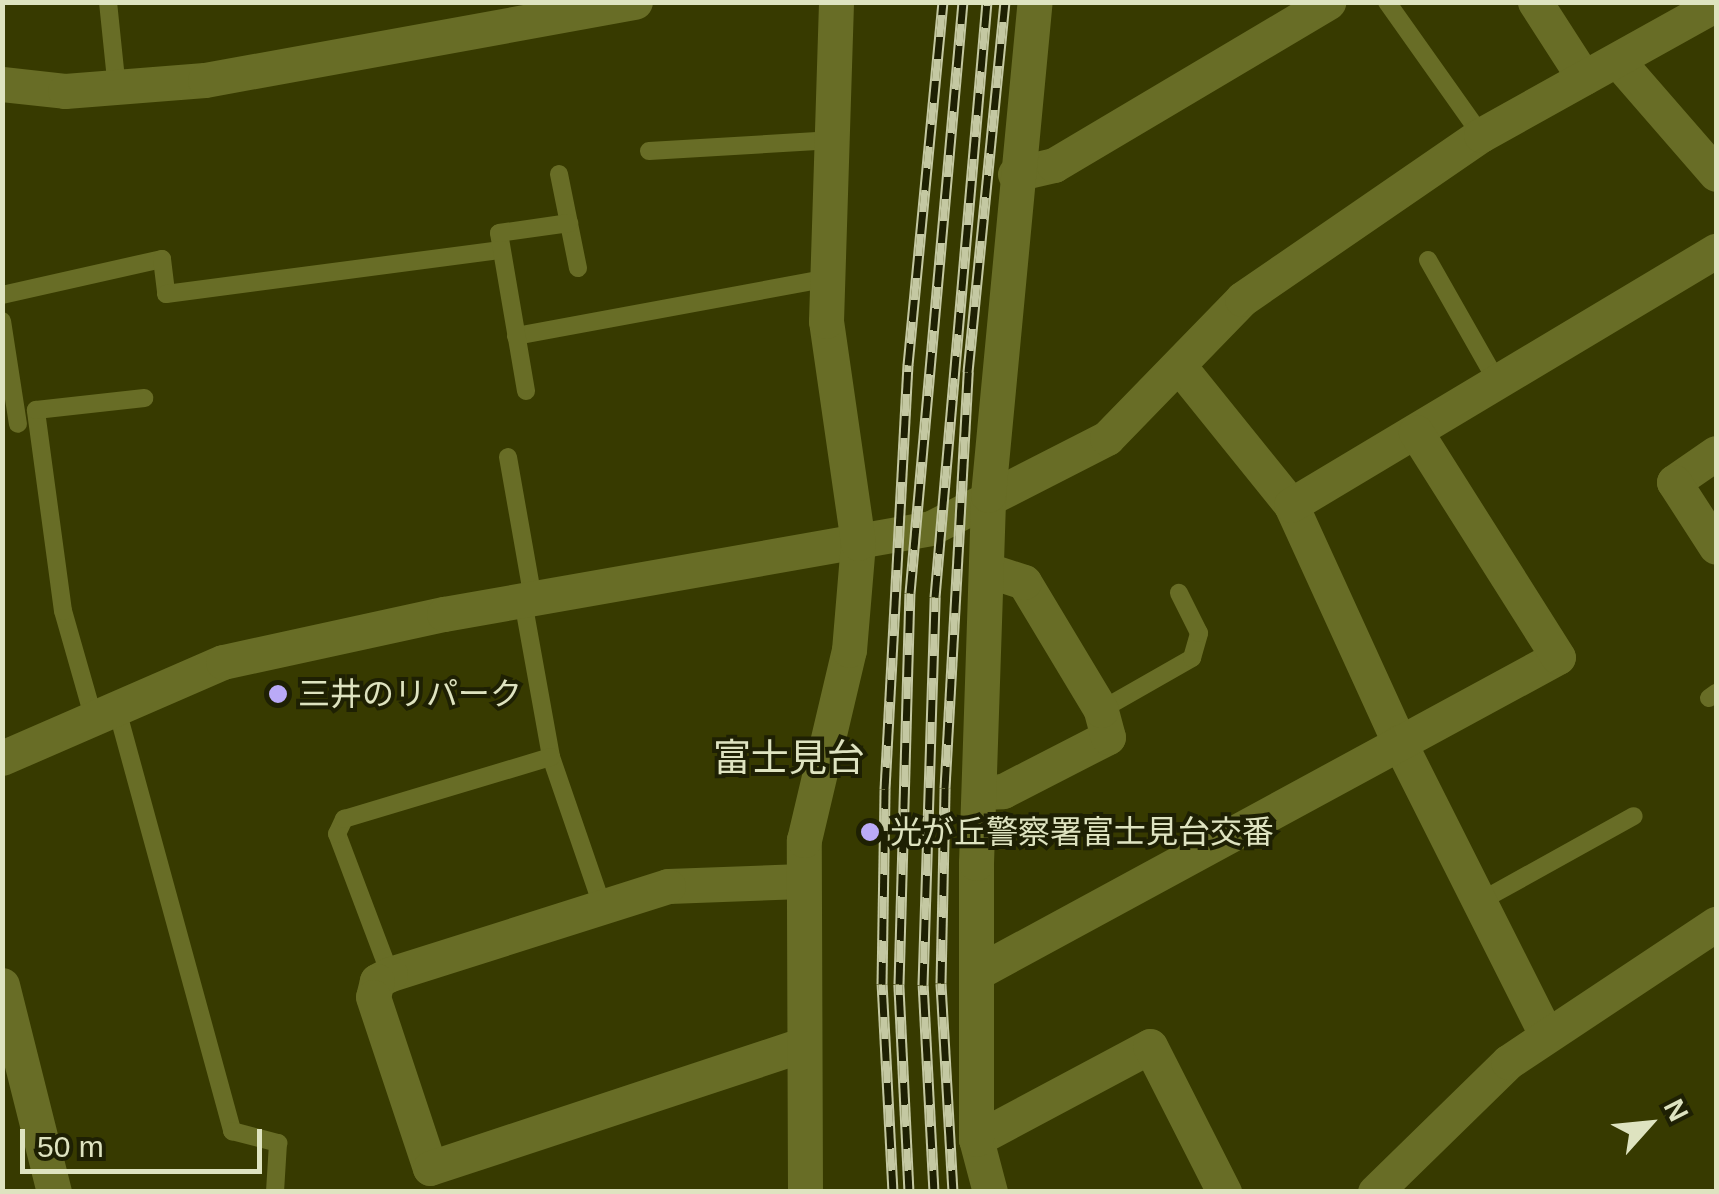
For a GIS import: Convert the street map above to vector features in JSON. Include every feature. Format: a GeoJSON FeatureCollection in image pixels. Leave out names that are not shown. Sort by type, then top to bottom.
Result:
{"type":"FeatureCollection","features":[{"type":"Feature","properties":{"kind":"street"},"geometry":{"type":"LineString","coordinates":[[2,84],[117,89],[205,80],[635,2]]}},
{"type":"Feature","properties":{"kind":"street"},"geometry":{"type":"LineString","coordinates":[[805,1192],[804,840],[849,650],[858,543],[826,320],[836,2]]}},
{"type":"Feature","properties":{"kind":"street"},"geometry":{"type":"LineString","coordinates":[[990,1192],[976,1139],[979,792],[988,495],[1034,2]]}},
{"type":"Feature","properties":{"kind":"street"},"geometry":{"type":"LineString","coordinates":[[1015,174],[1054,166],[1328,2]]}},
{"type":"Feature","properties":{"kind":"street"},"geometry":{"type":"LineString","coordinates":[[1534,2],[1584,78]]}},
{"type":"Feature","properties":{"kind":"street"},"geometry":{"type":"LineString","coordinates":[[2,758],[38,748],[104,711],[223,662],[528,600],[931,528],[988,495],[1107,438],[1242,298],[1480,134],[1716,4]]}},
{"type":"Feature","properties":{"kind":"street"},"geometry":{"type":"LineString","coordinates":[[1617,60],[1716,174]]}},
{"type":"Feature","properties":{"kind":"street"},"geometry":{"type":"LineString","coordinates":[[1291,505],[1716,251]]}},
{"type":"Feature","properties":{"kind":"street"},"geometry":{"type":"LineString","coordinates":[[1179,366],[1291,505],[1399,742],[1546,1034]]}},
{"type":"Feature","properties":{"kind":"street"},"geometry":{"type":"LineString","coordinates":[[976,973],[1558,656],[1416,432]]}},
{"type":"Feature","properties":{"kind":"street"},"geometry":{"type":"LineString","coordinates":[[1716,453],[1674,482],[1716,547]]}},
{"type":"Feature","properties":{"kind":"street"},"geometry":{"type":"LineString","coordinates":[[979,792],[1003,791],[1108,736],[1100,710],[1024,582],[988,570]]}},
{"type":"Feature","properties":{"kind":"street"},"geometry":{"type":"LineString","coordinates":[[802,881],[694,882],[602,905],[390,974],[377,981],[372,998],[430,1168],[802,1045]]}},
{"type":"Feature","properties":{"kind":"street"},"geometry":{"type":"LineString","coordinates":[[1375,1192],[1546,1034],[1716,924]]}},
{"type":"Feature","properties":{"kind":"street"},"geometry":{"type":"LineString","coordinates":[[2,985],[54,1192]]}},
{"type":"Feature","properties":{"kind":"street"},"geometry":{"type":"LineString","coordinates":[[976,1139],[1150,1046],[1224,1192]]}},
{"type":"Feature","properties":{"kind":"lane"},"geometry":{"type":"LineString","coordinates":[[108,2],[117,89]]}},
{"type":"Feature","properties":{"kind":"lane"},"geometry":{"type":"LineString","coordinates":[[1387,2],[1480,134]]}},
{"type":"Feature","properties":{"kind":"lane"},"geometry":{"type":"LineString","coordinates":[[649,151],[834,140]]}},
{"type":"Feature","properties":{"kind":"lane"},"geometry":{"type":"LineString","coordinates":[[559,174],[578,268]]}},
{"type":"Feature","properties":{"kind":"lane"},"geometry":{"type":"LineString","coordinates":[[526,391],[498,234],[569,223]]}},
{"type":"Feature","properties":{"kind":"lane"},"geometry":{"type":"LineString","coordinates":[[2,294],[162,259],[166,294],[502,250]]}},
{"type":"Feature","properties":{"kind":"lane"},"geometry":{"type":"LineString","coordinates":[[1428,260],[1498,382]]}},
{"type":"Feature","properties":{"kind":"lane"},"geometry":{"type":"LineString","coordinates":[[516,336],[830,278]]}},
{"type":"Feature","properties":{"kind":"lane"},"geometry":{"type":"LineString","coordinates":[[2,322],[19,424],[63,611],[104,711],[232,1130],[278,1142],[275,1192]]}},
{"type":"Feature","properties":{"kind":"lane"},"geometry":{"type":"LineString","coordinates":[[19,424],[36,410],[144,398]]}},
{"type":"Feature","properties":{"kind":"lane"},"geometry":{"type":"LineString","coordinates":[[508,457],[551,756],[602,905]]}},
{"type":"Feature","properties":{"kind":"lane"},"geometry":{"type":"LineString","coordinates":[[1100,710],[1192,658],[1199,633],[1179,594]]}},
{"type":"Feature","properties":{"kind":"lane"},"geometry":{"type":"LineString","coordinates":[[390,974],[337,834],[344,819],[551,756]]}},
{"type":"Feature","properties":{"kind":"lane"},"geometry":{"type":"LineString","coordinates":[[1478,904],[1634,816]]}},
{"type":"Feature","properties":{"kind":"railway"},"geometry":{"type":"LineString","coordinates":[[893,1192],[882,984],[885,789],[908,365],[943,2]]}},
{"type":"Feature","properties":{"kind":"railway"},"geometry":{"type":"LineString","coordinates":[[909,1192],[899,984],[910,593],[963,2]]}},
{"type":"Feature","properties":{"kind":"railway"},"geometry":{"type":"LineString","coordinates":[[934,1192],[923,985],[935,597],[987,2]]}},
{"type":"Feature","properties":{"kind":"railway"},"geometry":{"type":"LineString","coordinates":[[953,1192],[941,983],[945,788],[968,372],[1005,2]]}},
{"type":"Feature","properties":{"kind":"place","name":"三井のリパーク"},"geometry":{"type":"Point","coordinates":[278,694]}},
{"type":"Feature","properties":{"kind":"place","name":"光が丘警察署富士見台交番"},"geometry":{"type":"Point","coordinates":[870,832]}},
{"type":"Feature","properties":{"kind":"district","name":"富士見台"},"geometry":{"type":"Point","coordinates":[789,759]}}]}
